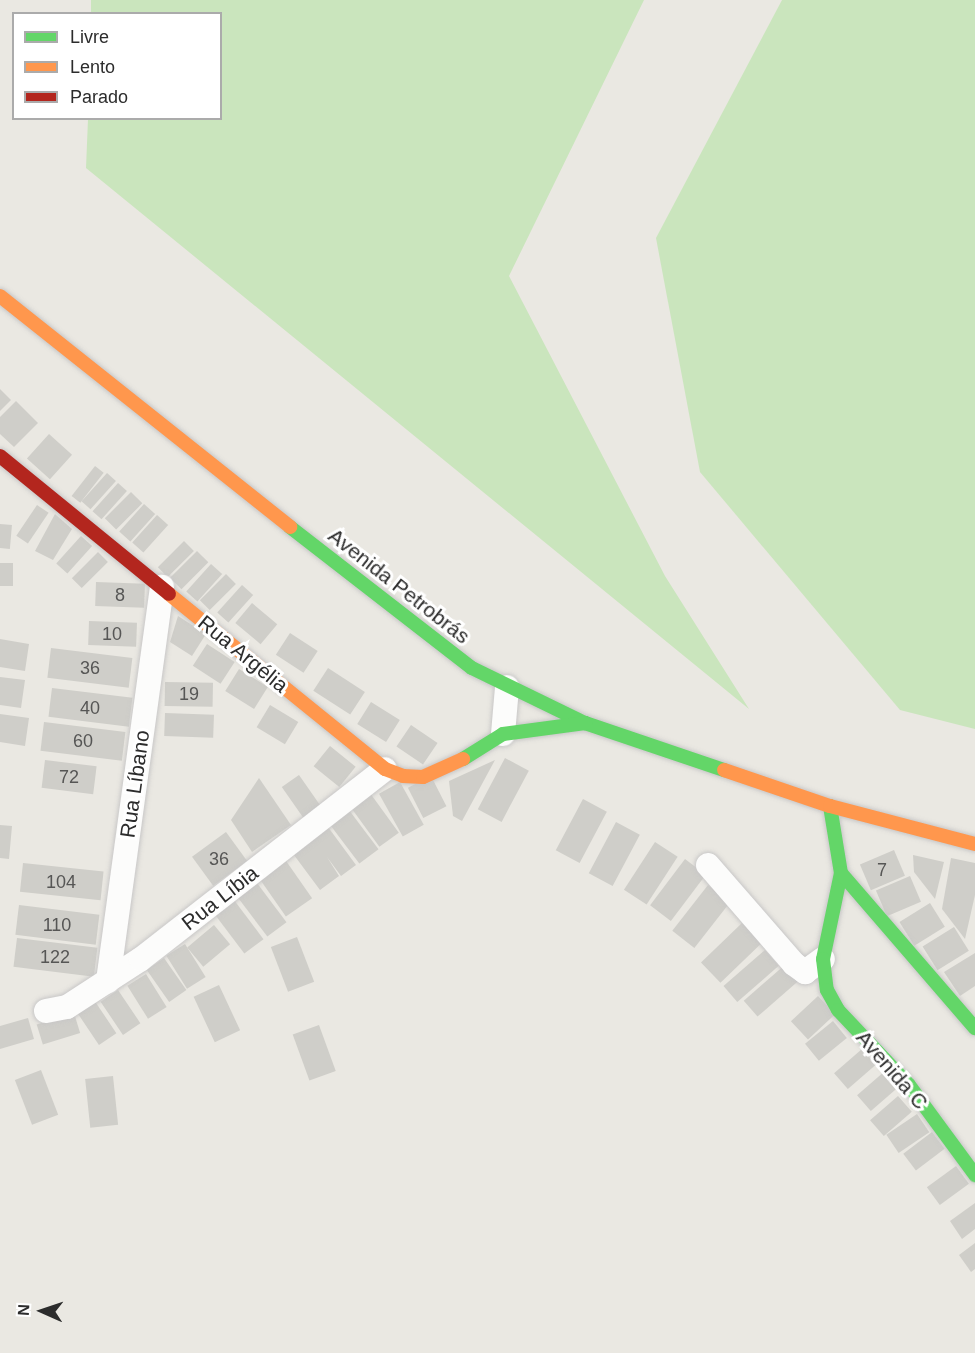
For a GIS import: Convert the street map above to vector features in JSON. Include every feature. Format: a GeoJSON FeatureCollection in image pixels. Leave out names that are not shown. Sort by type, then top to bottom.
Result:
{"type":"FeatureCollection","features":[{"type":"Feature","properties":{"kind":"main road","name":"Avenida Petrobrás"},"geometry":{"type":"LineString","coordinates":[[0,296],[440,647],[507,687],[585,723],[830,806],[975,844]]}},
{"type":"Feature","properties":{"kind":"main road","name":"Rua Argélia"},"geometry":{"type":"LineString","coordinates":[[0,456],[385,769],[403,776],[423,777],[450,767],[503,734],[585,723]]}},
{"type":"Feature","properties":{"kind":"main road","name":"Avenida C"},"geometry":{"type":"LineString","coordinates":[[830,806],[841,873],[823,959],[827,990],[838,1010],[909,1084],[975,1175]]}},
{"type":"Feature","properties":{"kind":"main road"},"geometry":{"type":"LineString","coordinates":[[841,873],[975,1028]]}},
{"type":"Feature","properties":{"kind":"street","name":"Rua Líbano"},"geometry":{"type":"LineString","coordinates":[[108,981],[162,587]]}},
{"type":"Feature","properties":{"kind":"street"},"geometry":{"type":"LineString","coordinates":[[503,734],[507,687]]}},
{"type":"Feature","properties":{"kind":"street","name":"Rua Líbia"},"geometry":{"type":"LineString","coordinates":[[46,1011],[67,1007],[108,981],[385,769]]}},
{"type":"Feature","properties":{"kind":"street"},"geometry":{"type":"LineString","coordinates":[[708,866],[794,964],[805,972],[823,959]]}},
{"type":"Feature","properties":{"kind":"green space"},"geometry":{"type":"Polygon","coordinates":[[[91,0],[644,0],[509,276],[665,576],[749,709],[86,168],[88,120],[222,120],[222,12],[91,12],[91,0]]]}},
{"type":"Feature","properties":{"kind":"green space"},"geometry":{"type":"Polygon","coordinates":[[[782,0],[975,0],[975,729],[900,710],[700,472],[656,238],[782,0]]]}},
{"type":"Feature","properties":{"kind":"building"},"geometry":{"type":"Polygon","coordinates":[[[0,389],[11,400],[0,411],[0,389]]]}},
{"type":"Feature","properties":{"kind":"building"},"geometry":{"type":"Polygon","coordinates":[[[16,401],[38,423],[14,447],[0,434],[0,417],[16,401]]]}},
{"type":"Feature","properties":{"kind":"building"},"geometry":{"type":"Polygon","coordinates":[[[49,434],[72,455],[50,479],[27,459],[49,434]]]}},
{"type":"Feature","properties":{"kind":"building"},"geometry":{"type":"Polygon","coordinates":[[[95,466],[104,473],[80,503],[72,496],[95,466]]]}},
{"type":"Feature","properties":{"kind":"building"},"geometry":{"type":"Polygon","coordinates":[[[107,473],[116,481],[90,509],[82,501],[107,473]]]}},
{"type":"Feature","properties":{"kind":"building"},"geometry":{"type":"Polygon","coordinates":[[[118,483],[127,491],[101,519],[93,511],[118,483]]]}},
{"type":"Feature","properties":{"kind":"building"},"geometry":{"type":"Polygon","coordinates":[[[131,492],[142,503],[116,529],[105,518],[131,492]]]}},
{"type":"Feature","properties":{"kind":"building"},"geometry":{"type":"Polygon","coordinates":[[[144,504],[155,514],[130,542],[119,531],[144,504]]]}},
{"type":"Feature","properties":{"kind":"building"},"geometry":{"type":"Polygon","coordinates":[[[37,505],[49,513],[28,544],[16,536],[37,505]]]}},
{"type":"Feature","properties":{"kind":"building"},"geometry":{"type":"Polygon","coordinates":[[[55,514],[72,529],[53,560],[35,551],[55,514]]]}},
{"type":"Feature","properties":{"kind":"building"},"geometry":{"type":"Polygon","coordinates":[[[157,515],[168,525],[143,553],[132,542],[157,515]]]}},
{"type":"Feature","properties":{"kind":"building"},"geometry":{"type":"Polygon","coordinates":[[[0,524],[12,525],[10,549],[0,548],[0,524]]]}},
{"type":"Feature","properties":{"kind":"building"},"geometry":{"type":"Polygon","coordinates":[[[81,536],[92,546],[67,574],[56,563],[81,536]]]}},
{"type":"Feature","properties":{"kind":"building"},"geometry":{"type":"Polygon","coordinates":[[[184,541],[194,551],[168,577],[158,567],[184,541]]]}},
{"type":"Feature","properties":{"kind":"building"},"geometry":{"type":"Polygon","coordinates":[[[197,551],[208,562],[181,589],[170,578],[197,551]]]}},
{"type":"Feature","properties":{"kind":"building"},"geometry":{"type":"Polygon","coordinates":[[[98,552],[108,562],[82,588],[72,578],[98,552]]]}},
{"type":"Feature","properties":{"kind":"building"},"geometry":{"type":"Polygon","coordinates":[[[0,563],[13,563],[13,586],[0,586],[0,563]]]}},
{"type":"Feature","properties":{"kind":"building"},"geometry":{"type":"Polygon","coordinates":[[[211,564],[222,574],[197,602],[186,591],[211,564]]]}},
{"type":"Feature","properties":{"kind":"building"},"geometry":{"type":"Polygon","coordinates":[[[226,574],[236,584],[210,610],[200,600],[226,574]]]}},
{"type":"Feature","properties":{"kind":"building"},"geometry":{"type":"Polygon","coordinates":[[[96,582],[145,584],[144,608],[95,606],[96,582]]]}},
{"type":"Feature","properties":{"kind":"building"},"geometry":{"type":"Polygon","coordinates":[[[242,585],[253,595],[228,623],[217,612],[242,585]]]}},
{"type":"Feature","properties":{"kind":"building"},"geometry":{"type":"Polygon","coordinates":[[[252,603],[277,624],[261,644],[235,623],[252,603]]]}},
{"type":"Feature","properties":{"kind":"building"},"geometry":{"type":"Polygon","coordinates":[[[178,616],[206,634],[192,656],[170,642],[178,616]]]}},
{"type":"Feature","properties":{"kind":"building"},"geometry":{"type":"Polygon","coordinates":[[[89,621],[137,623],[136,647],[88,645],[89,621]]]}},
{"type":"Feature","properties":{"kind":"building"},"geometry":{"type":"Polygon","coordinates":[[[290,633],[318,651],[304,673],[276,655],[290,633]]]}},
{"type":"Feature","properties":{"kind":"building"},"geometry":{"type":"Polygon","coordinates":[[[0,639],[29,644],[25,671],[0,667],[0,639]]]}},
{"type":"Feature","properties":{"kind":"building"},"geometry":{"type":"Polygon","coordinates":[[[207,644],[235,662],[221,684],[193,666],[207,644]]]}},
{"type":"Feature","properties":{"kind":"building"},"geometry":{"type":"Polygon","coordinates":[[[51,648],[132,658],[129,688],[47,678],[51,648]]]}},
{"type":"Feature","properties":{"kind":"building"},"geometry":{"type":"Polygon","coordinates":[[[328,668],[365,692],[350,715],[313,691],[328,668]]]}},
{"type":"Feature","properties":{"kind":"building"},"geometry":{"type":"Polygon","coordinates":[[[239,669],[268,687],[254,709],[225,691],[239,669]]]}},
{"type":"Feature","properties":{"kind":"building"},"geometry":{"type":"Polygon","coordinates":[[[0,677],[25,680],[21,708],[0,705],[0,677]]]}},
{"type":"Feature","properties":{"kind":"building"},"geometry":{"type":"Polygon","coordinates":[[[165,682],[213,683],[213,707],[165,706],[165,682]]]}},
{"type":"Feature","properties":{"kind":"building"},"geometry":{"type":"Polygon","coordinates":[[[52,688],[132,698],[129,727],[48,717],[52,688]]]}},
{"type":"Feature","properties":{"kind":"building"},"geometry":{"type":"Polygon","coordinates":[[[371,702],[400,720],[386,742],[357,724],[371,702]]]}},
{"type":"Feature","properties":{"kind":"building"},"geometry":{"type":"Polygon","coordinates":[[[270,705],[298,722],[285,744],[257,727],[270,705]]]}},
{"type":"Feature","properties":{"kind":"building"},"geometry":{"type":"Polygon","coordinates":[[[165,713],[214,715],[213,738],[164,736],[165,713]]]}},
{"type":"Feature","properties":{"kind":"building"},"geometry":{"type":"Polygon","coordinates":[[[0,714],[29,718],[25,746],[0,742],[0,714]]]}},
{"type":"Feature","properties":{"kind":"building"},"geometry":{"type":"Polygon","coordinates":[[[44,722],[125,732],[122,761],[40,751],[44,722]]]}},
{"type":"Feature","properties":{"kind":"building"},"geometry":{"type":"Polygon","coordinates":[[[411,725],[438,743],[423,764],[396,747],[411,725]]]}},
{"type":"Feature","properties":{"kind":"building"},"geometry":{"type":"Polygon","coordinates":[[[330,746],[356,767],[339,787],[314,766],[330,746]]]}},
{"type":"Feature","properties":{"kind":"building"},"geometry":{"type":"Polygon","coordinates":[[[505,758],[529,771],[502,822],[478,809],[505,758]]]}},
{"type":"Feature","properties":{"kind":"building"},"geometry":{"type":"Polygon","coordinates":[[[45,760],[97,766],[93,794],[42,788],[45,760]]]}},
{"type":"Feature","properties":{"kind":"building"},"geometry":{"type":"Polygon","coordinates":[[[495,760],[462,821],[453,816],[449,781],[495,760]]]}},
{"type":"Feature","properties":{"kind":"building"},"geometry":{"type":"Polygon","coordinates":[[[299,775],[321,807],[304,819],[282,787],[299,775]]]}},
{"type":"Feature","properties":{"kind":"building"},"geometry":{"type":"Polygon","coordinates":[[[431,776],[446,806],[423,818],[408,788],[431,776]]]}},
{"type":"Feature","properties":{"kind":"building"},"geometry":{"type":"Polygon","coordinates":[[[259,778],[291,825],[252,852],[231,820],[259,778]]]}},
{"type":"Feature","properties":{"kind":"building"},"geometry":{"type":"Polygon","coordinates":[[[400,782],[424,825],[403,836],[379,794],[400,782]]]}},
{"type":"Feature","properties":{"kind":"building"},"geometry":{"type":"Polygon","coordinates":[[[370,793],[399,833],[379,847],[351,807],[370,793]]]}},
{"type":"Feature","properties":{"kind":"building"},"geometry":{"type":"Polygon","coordinates":[[[583,799],[607,812],[580,863],[556,850],[583,799]]]}},
{"type":"Feature","properties":{"kind":"building"},"geometry":{"type":"Polygon","coordinates":[[[349,810],[378,849],[359,864],[330,824],[349,810]]]}},
{"type":"Feature","properties":{"kind":"building"},"geometry":{"type":"Polygon","coordinates":[[[616,822],[640,835],[613,886],[589,873],[616,822]]]}},
{"type":"Feature","properties":{"kind":"building"},"geometry":{"type":"Polygon","coordinates":[[[0,825],[12,826],[9,859],[0,858],[0,825]]]}},
{"type":"Feature","properties":{"kind":"building"},"geometry":{"type":"Polygon","coordinates":[[[328,827],[356,865],[341,876],[327,857],[339,876],[320,890],[291,851],[328,827]]]}},
{"type":"Feature","properties":{"kind":"building"},"geometry":{"type":"Polygon","coordinates":[[[226,832],[247,861],[213,886],[192,857],[226,832]]]}},
{"type":"Feature","properties":{"kind":"building"},"geometry":{"type":"Polygon","coordinates":[[[655,842],[678,857],[647,905],[624,890],[655,842]]]}},
{"type":"Feature","properties":{"kind":"building"},"geometry":{"type":"Polygon","coordinates":[[[894,850],[905,876],[871,890],[860,864],[894,850]]]}},
{"type":"Feature","properties":{"kind":"building"},"geometry":{"type":"Polygon","coordinates":[[[913,855],[944,862],[935,899],[914,872],[913,855]]]}},
{"type":"Feature","properties":{"kind":"building"},"geometry":{"type":"Polygon","coordinates":[[[284,858],[312,898],[286,916],[258,876],[284,858]]]}},
{"type":"Feature","properties":{"kind":"building"},"geometry":{"type":"Polygon","coordinates":[[[951,858],[975,863],[975,895],[965,939],[942,909],[951,858]]]}},
{"type":"Feature","properties":{"kind":"building"},"geometry":{"type":"Polygon","coordinates":[[[685,859],[706,875],[671,921],[650,905],[685,859]]]}},
{"type":"Feature","properties":{"kind":"building"},"geometry":{"type":"Polygon","coordinates":[[[23,863],[104,871],[101,900],[20,892],[23,863]]]}},
{"type":"Feature","properties":{"kind":"building"},"geometry":{"type":"Polygon","coordinates":[[[910,876],[921,902],[887,916],[876,890],[910,876]]]}},
{"type":"Feature","properties":{"kind":"building"},"geometry":{"type":"Polygon","coordinates":[[[257,883],[286,922],[267,937],[238,897],[257,883]]]}},
{"type":"Feature","properties":{"kind":"building"},"geometry":{"type":"Polygon","coordinates":[[[708,885],[730,902],[694,948],[672,931],[708,885]]]}},
{"type":"Feature","properties":{"kind":"building"},"geometry":{"type":"Polygon","coordinates":[[[234,900],[263,939],[244,954],[215,914],[234,900]]]}},
{"type":"Feature","properties":{"kind":"building"},"geometry":{"type":"Polygon","coordinates":[[[930,903],[945,927],[914,946],[899,922],[930,903]]]}},
{"type":"Feature","properties":{"kind":"building"},"geometry":{"type":"Polygon","coordinates":[[[19,905],[99,915],[96,945],[15,935],[19,905]]]}},
{"type":"Feature","properties":{"kind":"building"},"geometry":{"type":"Polygon","coordinates":[[[742,923],[761,943],[720,983],[701,963],[742,923]]]}},
{"type":"Feature","properties":{"kind":"building"},"geometry":{"type":"Polygon","coordinates":[[[214,925],[230,944],[203,967],[187,947],[214,925]]]}},
{"type":"Feature","properties":{"kind":"building"},"geometry":{"type":"Polygon","coordinates":[[[954,927],[969,951],[937,970],[923,947],[954,927]]]}},
{"type":"Feature","properties":{"kind":"building"},"geometry":{"type":"Polygon","coordinates":[[[297,937],[314,982],[288,992],[271,947],[297,937]]]}},
{"type":"Feature","properties":{"kind":"building"},"geometry":{"type":"Polygon","coordinates":[[[17,938],[97,948],[94,977],[13,967],[17,938]]]}},
{"type":"Feature","properties":{"kind":"building"},"geometry":{"type":"Polygon","coordinates":[[[185,944],[206,977],[187,989],[166,956],[185,944]]]}},
{"type":"Feature","properties":{"kind":"building"},"geometry":{"type":"Polygon","coordinates":[[[765,950],[779,966],[737,1002],[723,986],[765,950]]]}},
{"type":"Feature","properties":{"kind":"building"},"geometry":{"type":"Polygon","coordinates":[[[975,953],[975,986],[960,996],[944,972],[975,953]]]}},
{"type":"Feature","properties":{"kind":"building"},"geometry":{"type":"Polygon","coordinates":[[[164,958],[186,990],[169,1002],[147,970],[164,958]]]}},
{"type":"Feature","properties":{"kind":"building"},"geometry":{"type":"Polygon","coordinates":[[[786,964],[800,980],[758,1017],[744,1001],[786,964]]]}},
{"type":"Feature","properties":{"kind":"building"},"geometry":{"type":"Polygon","coordinates":[[[146,974],[167,1007],[148,1019],[127,986],[146,974]]]}},
{"type":"Feature","properties":{"kind":"building"},"geometry":{"type":"Polygon","coordinates":[[[219,985],[240,1030],[215,1042],[194,997],[219,985]]]}},
{"type":"Feature","properties":{"kind":"building"},"geometry":{"type":"Polygon","coordinates":[[[118,990],[140,1023],[123,1035],[101,1002],[118,990]]]}},
{"type":"Feature","properties":{"kind":"building"},"geometry":{"type":"Polygon","coordinates":[[[818,996],[835,1014],[808,1040],[791,1021],[818,996]]]}},
{"type":"Feature","properties":{"kind":"building"},"geometry":{"type":"Polygon","coordinates":[[[94,1000],[116,1033],[99,1045],[77,1012],[94,1000]]]}},
{"type":"Feature","properties":{"kind":"building"},"geometry":{"type":"Polygon","coordinates":[[[74,1013],[80,1033],[43,1044],[37,1024],[74,1013]]]}},
{"type":"Feature","properties":{"kind":"building"},"geometry":{"type":"Polygon","coordinates":[[[28,1018],[34,1039],[0,1049],[0,1026],[28,1018]]]}},
{"type":"Feature","properties":{"kind":"building"},"geometry":{"type":"Polygon","coordinates":[[[833,1021],[847,1038],[819,1061],[805,1044],[833,1021]]]}},
{"type":"Feature","properties":{"kind":"building"},"geometry":{"type":"Polygon","coordinates":[[[319,1025],[336,1071],[309,1081],[293,1035],[319,1025]]]}},
{"type":"Feature","properties":{"kind":"building"},"geometry":{"type":"Polygon","coordinates":[[[862,1049],[876,1065],[848,1089],[834,1073],[862,1049]]]}},
{"type":"Feature","properties":{"kind":"building"},"geometry":{"type":"Polygon","coordinates":[[[41,1070],[58,1115],[32,1125],[15,1080],[41,1070]]]}},
{"type":"Feature","properties":{"kind":"building"},"geometry":{"type":"Polygon","coordinates":[[[885,1071],[899,1087],[871,1111],[857,1095],[885,1071]]]}},
{"type":"Feature","properties":{"kind":"building"},"geometry":{"type":"Polygon","coordinates":[[[113,1076],[118,1125],[90,1128],[85,1079],[113,1076]]]}},
{"type":"Feature","properties":{"kind":"building"},"geometry":{"type":"Polygon","coordinates":[[[898,1096],[912,1112],[884,1136],[870,1120],[898,1096]]]}},
{"type":"Feature","properties":{"kind":"building"},"geometry":{"type":"Polygon","coordinates":[[[917,1114],[929,1132],[899,1153],[886,1135],[917,1114]]]}},
{"type":"Feature","properties":{"kind":"building"},"geometry":{"type":"Polygon","coordinates":[[[932,1132],[945,1149],[916,1170],[903,1154],[932,1132]]]}},
{"type":"Feature","properties":{"kind":"building"},"geometry":{"type":"Polygon","coordinates":[[[956,1166],[969,1184],[940,1205],[927,1187],[956,1166]]]}},
{"type":"Feature","properties":{"kind":"building"},"geometry":{"type":"Polygon","coordinates":[[[975,1203],[975,1229],[962,1239],[950,1221],[975,1203]]]}},
{"type":"Feature","properties":{"kind":"building"},"geometry":{"type":"Polygon","coordinates":[[[975,1243],[975,1269],[971,1272],[959,1255],[975,1243]]]}},
{"type":"Feature","properties":{"kind":"traffic: fast"},"geometry":{"type":"LineString","coordinates":[[290,527],[472,668],[585,723],[724,770]]}},
{"type":"Feature","properties":{"kind":"traffic: fast"},"geometry":{"type":"LineString","coordinates":[[463,759],[503,734],[585,723]]}},
{"type":"Feature","properties":{"kind":"traffic: fast"},"geometry":{"type":"LineString","coordinates":[[830,806],[841,873],[823,959],[827,990],[838,1010],[909,1085],[975,1175]]}},
{"type":"Feature","properties":{"kind":"traffic: fast"},"geometry":{"type":"LineString","coordinates":[[841,873],[975,1028]]}},
{"type":"Feature","properties":{"kind":"traffic: slow"},"geometry":{"type":"LineString","coordinates":[[0,296],[290,527]]}},
{"type":"Feature","properties":{"kind":"traffic: slow"},"geometry":{"type":"LineString","coordinates":[[169,594],[385,769],[403,776],[423,777],[463,759]]}},
{"type":"Feature","properties":{"kind":"traffic: slow"},"geometry":{"type":"LineString","coordinates":[[724,770],[830,806],[975,844]]}},
{"type":"Feature","properties":{"kind":"traffic: jam"},"geometry":{"type":"LineString","coordinates":[[0,456],[169,594]]}}]}
